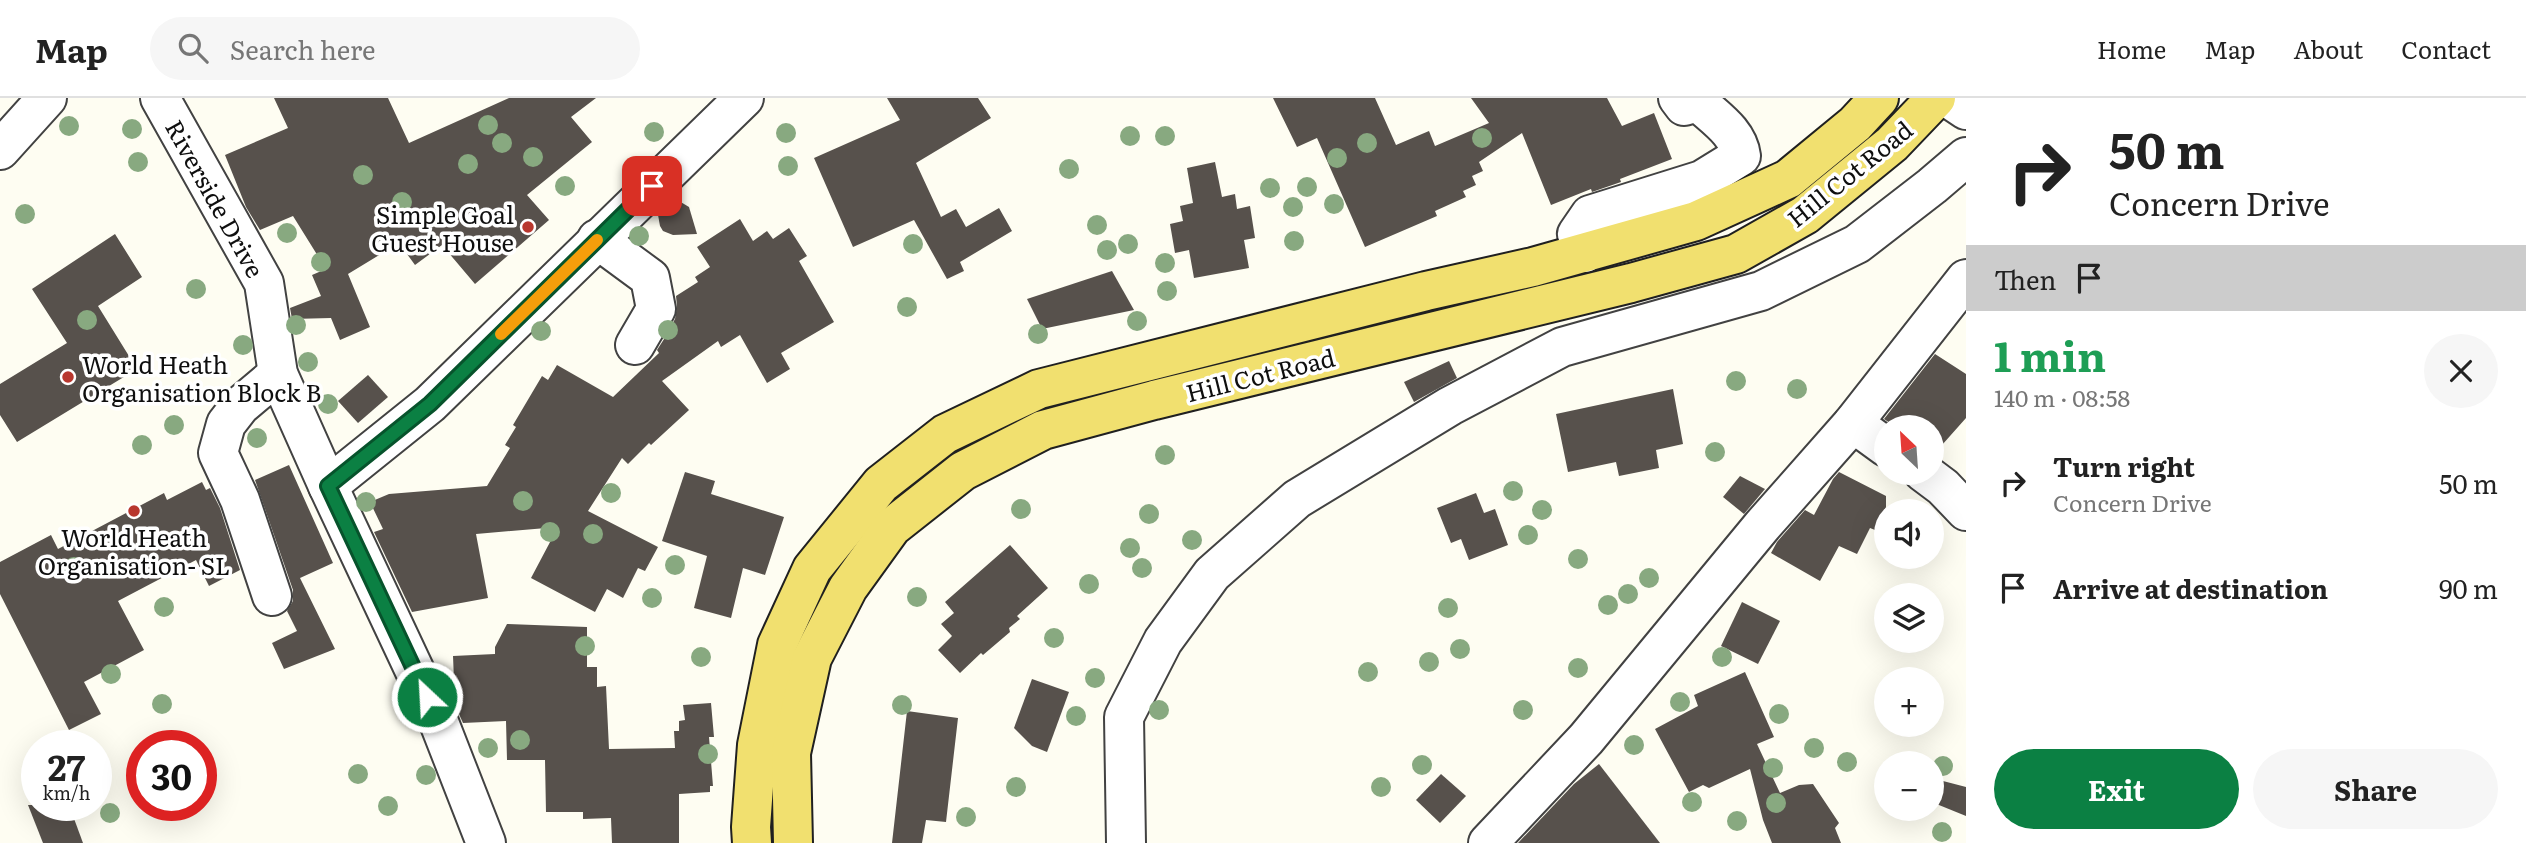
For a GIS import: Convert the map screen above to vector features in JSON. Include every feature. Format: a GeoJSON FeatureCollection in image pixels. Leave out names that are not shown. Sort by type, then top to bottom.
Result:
{"type":"FeatureCollection","features":[{"type":"Feature","properties":{"kind":"main road","name":"Hill Cot Road"},"geometry":{"type":"LineString","coordinates":[[752,843],[757,745],[777,645],[812,569],[881,484],[945,434],[1039,389],[1584,253],[1696,221],[1788,178],[1855,124],[1879,98]]}},
{"type":"Feature","properties":{"kind":"main road","name":"Hill Cot Road"},"geometry":{"type":"LineString","coordinates":[[793,843],[791,753],[812,658],[848,588],[892,527],[963,471],[1043,430],[1154,400],[1631,284],[1736,254],[1805,215],[1892,144],[1936,98]]}},
{"type":"Feature","properties":{"kind":"street"},"geometry":{"type":"LineString","coordinates":[[0,150],[47,98]]}},
{"type":"Feature","properties":{"kind":"street","name":"Riverside Drive"},"geometry":{"type":"LineString","coordinates":[[160,98],[264,283],[278,374],[438,720],[486,843]]}},
{"type":"Feature","properties":{"kind":"street"},"geometry":{"type":"LineString","coordinates":[[328,486],[430,404],[744,98]]}},
{"type":"Feature","properties":{"kind":"street"},"geometry":{"type":"LineString","coordinates":[[1584,253],[1577,233],[1590,215],[1702,180],[1741,156],[1739,144],[1733,134],[1698,102],[1685,106],[1678,98]]}},
{"type":"Feature","properties":{"kind":"street"},"geometry":{"type":"LineString","coordinates":[[1948,98],[1966,110]]}},
{"type":"Feature","properties":{"kind":"street"},"geometry":{"type":"LineString","coordinates":[[1126,843],[1124,717],[1163,641],[1212,574],[1297,499],[1440,412],[1562,347],[1761,291],[1857,244],[1966,157]]}},
{"type":"Feature","properties":{"kind":"street"},"geometry":{"type":"LineString","coordinates":[[597,239],[650,278],[656,309],[635,345]]}},
{"type":"Feature","properties":{"kind":"street"},"geometry":{"type":"LineString","coordinates":[[1488,843],[1586,739],[1762,526],[1853,423],[1966,279]]}},
{"type":"Feature","properties":{"kind":"street"},"geometry":{"type":"LineString","coordinates":[[272,596],[240,500],[218,453],[226,424],[240,406],[278,374]]}},
{"type":"Feature","properties":{"kind":"street"},"geometry":{"type":"LineString","coordinates":[[1853,423],[1874,438]]}},
{"type":"Feature","properties":{"kind":"street"},"geometry":{"type":"LineString","coordinates":[[1941,485],[1966,511]]}},
{"type":"Feature","properties":{"kind":"building"},"geometry":{"type":"Polygon","coordinates":[[[274,98],[388,98],[409,143],[509,98],[596,98],[571,117],[592,142],[527,195],[549,220],[475,284],[442,245],[415,265],[399,243],[348,274],[370,327],[340,340],[331,318],[292,319],[290,308],[321,296],[312,275],[326,269],[293,216],[260,230],[246,207],[225,155],[288,128],[274,98]]]}},
{"type":"Feature","properties":{"kind":"building"},"geometry":{"type":"Polygon","coordinates":[[[887,98],[978,98],[991,118],[916,163],[941,217],[956,209],[966,227],[999,208],[1012,231],[960,262],[964,271],[947,279],[914,220],[853,247],[814,158],[900,120],[887,98]]]}},
{"type":"Feature","properties":{"kind":"building"},"geometry":{"type":"Polygon","coordinates":[[[1273,98],[1375,98],[1396,145],[1429,131],[1435,146],[1489,123],[1471,98],[1607,98],[1622,126],[1654,113],[1672,159],[1620,179],[1621,182],[1592,192],[1591,189],[1551,205],[1522,133],[1479,162],[1483,171],[1472,176],[1476,185],[1463,191],[1466,197],[1435,211],[1437,216],[1365,247],[1317,138],[1297,147],[1273,98]]]}},
{"type":"Feature","properties":{"kind":"building"},"geometry":{"type":"Polygon","coordinates":[[[1215,162],[1222,197],[1235,194],[1237,209],[1250,206],[1255,238],[1244,240],[1249,268],[1194,278],[1189,250],[1175,253],[1170,224],[1183,221],[1180,206],[1193,203],[1187,168],[1215,162]]]}},
{"type":"Feature","properties":{"kind":"building"},"geometry":{"type":"Polygon","coordinates":[[[679,201],[689,207],[697,234],[673,235],[663,231],[660,226],[659,211],[669,202],[679,201]]]}},
{"type":"Feature","properties":{"kind":"building"},"geometry":{"type":"Polygon","coordinates":[[[740,219],[753,241],[767,231],[773,239],[789,228],[807,256],[799,261],[834,322],[781,353],[790,369],[767,383],[740,335],[721,347],[718,341],[662,381],[689,410],[628,464],[622,458],[588,511],[658,547],[645,571],[638,568],[623,598],[607,589],[595,612],[531,578],[558,527],[476,534],[488,598],[412,612],[374,532],[383,529],[370,502],[389,494],[487,486],[510,448],[505,445],[516,427],[513,425],[542,376],[548,380],[557,365],[613,397],[659,353],[657,350],[672,331],[670,328],[675,319],[676,296],[698,282],[695,277],[710,267],[697,247],[740,219]]]}},
{"type":"Feature","properties":{"kind":"building"},"geometry":{"type":"Polygon","coordinates":[[[115,234],[142,277],[98,306],[137,369],[17,442],[0,415],[0,384],[67,343],[32,289],[115,234]]]}},
{"type":"Feature","properties":{"kind":"building"},"geometry":{"type":"Polygon","coordinates":[[[1112,271],[1134,310],[1042,329],[1027,299],[1112,271]]]}},
{"type":"Feature","properties":{"kind":"building"},"geometry":{"type":"Polygon","coordinates":[[[1935,354],[1966,374],[1966,418],[1944,443],[1944,415],[1887,415],[1935,354]]]}},
{"type":"Feature","properties":{"kind":"building"},"geometry":{"type":"Polygon","coordinates":[[[1449,361],[1457,378],[1414,402],[1404,382],[1449,361]]]}},
{"type":"Feature","properties":{"kind":"building"},"geometry":{"type":"Polygon","coordinates":[[[368,375],[388,397],[358,423],[338,401],[368,375]]]}},
{"type":"Feature","properties":{"kind":"building"},"geometry":{"type":"Polygon","coordinates":[[[1673,389],[1683,444],[1656,450],[1659,468],[1619,476],[1616,462],[1568,472],[1556,414],[1673,389]]]}},
{"type":"Feature","properties":{"kind":"building"},"geometry":{"type":"Polygon","coordinates":[[[289,465],[333,563],[300,578],[335,649],[284,669],[272,643],[297,631],[287,611],[293,601],[293,590],[255,480],[289,465]]]}},
{"type":"Feature","properties":{"kind":"building"},"geometry":{"type":"Polygon","coordinates":[[[685,472],[715,481],[711,494],[784,517],[765,575],[743,568],[731,618],[694,608],[707,556],[662,541],[685,472]]]}},
{"type":"Feature","properties":{"kind":"building"},"geometry":{"type":"Polygon","coordinates":[[[1839,472],[1886,496],[1886,499],[1874,499],[1874,530],[1870,528],[1857,554],[1839,546],[1820,581],[1771,553],[1777,542],[1805,510],[1814,515],[1839,472]]]}},
{"type":"Feature","properties":{"kind":"building"},"geometry":{"type":"Polygon","coordinates":[[[1740,476],[1765,489],[1744,514],[1723,497],[1740,476]]]}},
{"type":"Feature","properties":{"kind":"building"},"geometry":{"type":"Polygon","coordinates":[[[202,482],[206,490],[210,488],[220,508],[240,570],[209,586],[196,560],[118,601],[144,650],[84,682],[101,714],[69,730],[0,594],[0,562],[51,535],[58,549],[164,493],[167,500],[202,482]]]}},
{"type":"Feature","properties":{"kind":"building"},"geometry":{"type":"Polygon","coordinates":[[[1476,493],[1484,513],[1495,509],[1508,545],[1469,560],[1461,539],[1451,543],[1437,508],[1476,493]]]}},
{"type":"Feature","properties":{"kind":"building"},"geometry":{"type":"Polygon","coordinates":[[[1010,545],[1048,588],[1017,616],[1020,619],[1009,628],[1010,632],[983,655],[981,653],[960,673],[938,650],[952,636],[941,624],[954,613],[945,602],[1010,545]]]}},
{"type":"Feature","properties":{"kind":"building"},"geometry":{"type":"Polygon","coordinates":[[[1742,602],[1780,621],[1758,664],[1721,646],[1742,602]]]}},
{"type":"Feature","properties":{"kind":"building"},"geometry":{"type":"Polygon","coordinates":[[[507,624],[587,627],[587,667],[597,667],[597,687],[606,686],[609,749],[675,748],[674,731],[679,731],[679,721],[685,720],[683,705],[711,703],[714,737],[709,737],[713,786],[710,786],[710,792],[679,794],[679,843],[612,843],[611,818],[583,819],[583,812],[546,812],[545,760],[507,760],[506,721],[463,723],[455,705],[453,656],[495,654],[495,647],[507,624]]]}},
{"type":"Feature","properties":{"kind":"building"},"geometry":{"type":"Polygon","coordinates":[[[1745,672],[1774,737],[1757,744],[1780,793],[1799,785],[1813,784],[1839,823],[1835,828],[1841,843],[1772,843],[1750,769],[1709,788],[1703,785],[1689,792],[1655,729],[1698,706],[1694,695],[1745,672]]]}},
{"type":"Feature","properties":{"kind":"building"},"geometry":{"type":"Polygon","coordinates":[[[1032,679],[1069,692],[1047,752],[1032,746],[1014,728],[1032,679]]]}},
{"type":"Feature","properties":{"kind":"building"},"geometry":{"type":"Polygon","coordinates":[[[907,711],[958,718],[946,822],[926,820],[922,843],[892,843],[907,711]]]}},
{"type":"Feature","properties":{"kind":"building"},"geometry":{"type":"Polygon","coordinates":[[[1599,764],[1660,843],[1518,843],[1574,784],[1599,764]]]}},
{"type":"Feature","properties":{"kind":"building"},"geometry":{"type":"Polygon","coordinates":[[[1441,774],[1466,796],[1440,823],[1416,800],[1441,774]]]}},
{"type":"Feature","properties":{"kind":"building"},"geometry":{"type":"Polygon","coordinates":[[[1944,781],[1966,787],[1966,816],[1944,807],[1944,781]]]}},
{"type":"Feature","properties":{"kind":"building"},"geometry":{"type":"Polygon","coordinates":[[[34,821],[75,821],[83,843],[43,843],[34,821]]]}},
{"type":"Feature","properties":{"kind":"slow traffic"},"geometry":{"type":"LineString","coordinates":[[501,334],[597,240]]}},
{"type":"Feature","properties":{"kind":"place","name":"Simple Goal Guest House"},"geometry":{"type":"Point","coordinates":[528,227]}},
{"type":"Feature","properties":{"kind":"place","name":"World Heath Organisation Block B"},"geometry":{"type":"Point","coordinates":[68,377]}},
{"type":"Feature","properties":{"kind":"place","name":"World Heath Organisation- SL"},"geometry":{"type":"Point","coordinates":[134,511]}},
{"type":"Feature","properties":{"kind":"route"},"geometry":{"type":"LineString","coordinates":[[427,697],[328,486],[430,404],[652,186]]}}]}
